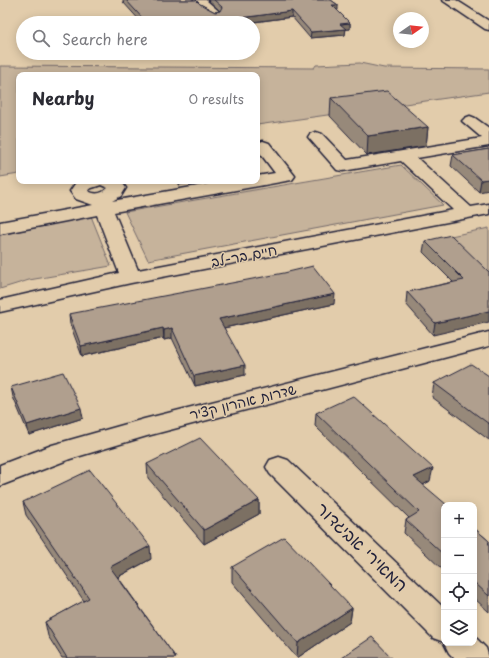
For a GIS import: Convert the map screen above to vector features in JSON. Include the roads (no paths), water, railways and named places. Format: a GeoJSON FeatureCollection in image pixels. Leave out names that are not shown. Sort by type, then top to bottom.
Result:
{"type":"FeatureCollection","features":[{"type":"Feature","properties":{"kind":"street"},"geometry":{"type":"LineString","coordinates":[[199,0],[215,13]]}},
{"type":"Feature","properties":{"kind":"street"},"geometry":{"type":"LineString","coordinates":[[448,0],[489,26]]}},
{"type":"Feature","properties":{"kind":"street"},"geometry":{"type":"LineString","coordinates":[[470,121],[487,139]]}},
{"type":"Feature","properties":{"kind":"street"},"geometry":{"type":"LineString","coordinates":[[316,137],[344,166],[405,156],[487,139]]}},
{"type":"Feature","properties":{"kind":"street"},"geometry":{"type":"LineString","coordinates":[[260,180],[286,176],[263,146]]}},
{"type":"Feature","properties":{"kind":"street"},"geometry":{"type":"LineString","coordinates":[[405,156],[467,213]]}},
{"type":"Feature","properties":{"kind":"street"},"geometry":{"type":"LineString","coordinates":[[99,196],[110,196],[117,191],[116,185],[114,184]]}},
{"type":"Feature","properties":{"kind":"street"},"geometry":{"type":"LineString","coordinates":[[0,228],[99,196],[225,184]]}},
{"type":"Feature","properties":{"kind":"street"},"geometry":{"type":"LineString","coordinates":[[99,196],[132,277]]}},
{"type":"Feature","properties":{"kind":"street","name":"חיים בר-לב"},"geometry":{"type":"LineString","coordinates":[[0,306],[132,277],[489,209]]}},
{"type":"Feature","properties":{"kind":"street","name":"שדרות אהרון קציר"},"geometry":{"type":"LineString","coordinates":[[0,476],[61,452],[144,428],[489,339]]}},
{"type":"Feature","properties":{"kind":"street","name":"המאירי אביגדור"},"geometry":{"type":"LineString","coordinates":[[279,467],[441,625]]}},
{"type":"Feature","properties":{"kind":"street"},"geometry":{"type":"LineString","coordinates":[[463,646],[475,658]]}}]}
